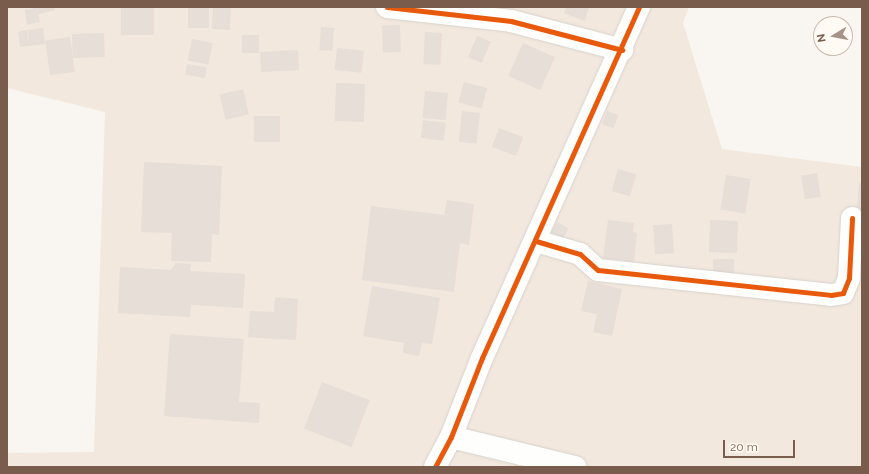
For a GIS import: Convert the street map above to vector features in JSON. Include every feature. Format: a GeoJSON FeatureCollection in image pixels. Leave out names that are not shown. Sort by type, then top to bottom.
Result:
{"type":"FeatureCollection","features":[{"type":"Feature","properties":{"kind":"street"},"geometry":{"type":"LineString","coordinates":[[387,7],[511,22],[622,50]]}},
{"type":"Feature","properties":{"kind":"street"},"geometry":{"type":"LineString","coordinates":[[435,467],[451,437],[482,358],[622,50],[639,7]]}},
{"type":"Feature","properties":{"kind":"street"},"geometry":{"type":"LineString","coordinates":[[536,241],[580,254],[598,270],[831,295],[843,293],[850,278],[852,218]]}},
{"type":"Feature","properties":{"kind":"street"},"geometry":{"type":"LineString","coordinates":[[451,437],[575,467]]}},
{"type":"Feature","properties":{"kind":"shaded area"},"geometry":{"type":"Polygon","coordinates":[[[7,7],[689,7],[683,23],[722,149],[862,167],[862,467],[7,467],[7,453],[94,452],[105,112],[7,88],[7,7]]]}},
{"type":"Feature","properties":{"kind":"building"},"geometry":{"type":"Polygon","coordinates":[[[41,7],[54,7],[55,10],[38,14],[40,22],[27,25],[25,10],[41,7]]]}},
{"type":"Feature","properties":{"kind":"building"},"geometry":{"type":"Polygon","coordinates":[[[121,7],[154,7],[154,35],[121,35],[121,7]]]}},
{"type":"Feature","properties":{"kind":"building"},"geometry":{"type":"Polygon","coordinates":[[[188,7],[209,7],[209,28],[188,28],[188,7]]]}},
{"type":"Feature","properties":{"kind":"building"},"geometry":{"type":"Polygon","coordinates":[[[213,7],[231,8],[230,30],[212,29],[213,7]]]}},
{"type":"Feature","properties":{"kind":"building"},"geometry":{"type":"Polygon","coordinates":[[[566,7],[589,7],[585,21],[564,13],[566,7]]]}},
{"type":"Feature","properties":{"kind":"building"},"geometry":{"type":"Polygon","coordinates":[[[400,25],[401,52],[383,53],[382,26],[400,25]]]}},
{"type":"Feature","properties":{"kind":"building"},"geometry":{"type":"Polygon","coordinates":[[[321,27],[334,28],[332,51],[319,50],[321,27]]]}},
{"type":"Feature","properties":{"kind":"building"},"geometry":{"type":"Polygon","coordinates":[[[43,28],[45,44],[20,47],[18,32],[27,30],[29,42],[28,30],[43,28]]]}},
{"type":"Feature","properties":{"kind":"building"},"geometry":{"type":"Polygon","coordinates":[[[425,32],[442,33],[440,65],[423,64],[425,32]]]}},
{"type":"Feature","properties":{"kind":"building"},"geometry":{"type":"Polygon","coordinates":[[[104,33],[105,57],[73,58],[72,34],[104,33]]]}},
{"type":"Feature","properties":{"kind":"building"},"geometry":{"type":"Polygon","coordinates":[[[242,35],[259,35],[259,53],[242,53],[242,35]]]}},
{"type":"Feature","properties":{"kind":"building"},"geometry":{"type":"Polygon","coordinates":[[[477,36],[491,42],[482,63],[468,57],[477,36]]]}},
{"type":"Feature","properties":{"kind":"building"},"geometry":{"type":"Polygon","coordinates":[[[70,37],[75,72],[50,75],[45,40],[70,37]]]}},
{"type":"Feature","properties":{"kind":"building"},"geometry":{"type":"Polygon","coordinates":[[[192,39],[213,43],[208,65],[188,61],[192,39]]]}},
{"type":"Feature","properties":{"kind":"building"},"geometry":{"type":"Polygon","coordinates":[[[523,43],[555,57],[540,90],[508,76],[523,43]]]}},
{"type":"Feature","properties":{"kind":"building"},"geometry":{"type":"Polygon","coordinates":[[[337,48],[364,51],[362,73],[335,70],[337,48]]]}},
{"type":"Feature","properties":{"kind":"building"},"geometry":{"type":"Polygon","coordinates":[[[298,50],[299,70],[261,72],[260,52],[298,50]]]}},
{"type":"Feature","properties":{"kind":"building"},"geometry":{"type":"Polygon","coordinates":[[[187,64],[207,67],[205,78],[185,75],[187,64]]]}},
{"type":"Feature","properties":{"kind":"building"},"geometry":{"type":"Polygon","coordinates":[[[464,82],[487,88],[482,108],[459,102],[464,82]]]}},
{"type":"Feature","properties":{"kind":"building"},"geometry":{"type":"Polygon","coordinates":[[[336,83],[365,84],[364,122],[335,121],[336,83]]]}},
{"type":"Feature","properties":{"kind":"building"},"geometry":{"type":"Polygon","coordinates":[[[243,89],[249,114],[225,120],[220,94],[243,89]]]}},
{"type":"Feature","properties":{"kind":"building"},"geometry":{"type":"Polygon","coordinates":[[[425,91],[448,93],[446,120],[423,118],[425,91]]]}},
{"type":"Feature","properties":{"kind":"building"},"geometry":{"type":"Polygon","coordinates":[[[462,111],[480,113],[477,144],[459,142],[462,111]]]}},
{"type":"Feature","properties":{"kind":"building"},"geometry":{"type":"Polygon","coordinates":[[[607,111],[618,115],[613,128],[602,124],[607,111]]]}},
{"type":"Feature","properties":{"kind":"building"},"geometry":{"type":"Polygon","coordinates":[[[254,116],[280,116],[280,142],[254,142],[254,116]]]}},
{"type":"Feature","properties":{"kind":"building"},"geometry":{"type":"Polygon","coordinates":[[[423,120],[446,123],[444,141],[421,138],[423,120]]]}},
{"type":"Feature","properties":{"kind":"building"},"geometry":{"type":"Polygon","coordinates":[[[499,128],[523,137],[516,156],[492,147],[499,128]]]}},
{"type":"Feature","properties":{"kind":"building"},"geometry":{"type":"Polygon","coordinates":[[[144,162],[222,166],[219,235],[212,234],[211,262],[171,261],[172,233],[141,232],[144,162]]]}},
{"type":"Feature","properties":{"kind":"building"},"geometry":{"type":"Polygon","coordinates":[[[618,169],[636,174],[630,196],[612,191],[618,169]]]}},
{"type":"Feature","properties":{"kind":"building"},"geometry":{"type":"Polygon","coordinates":[[[817,173],[821,197],[805,199],[801,176],[817,173]]]}},
{"type":"Feature","properties":{"kind":"building"},"geometry":{"type":"Polygon","coordinates":[[[726,175],[751,179],[745,213],[721,210],[726,175]]]}},
{"type":"Feature","properties":{"kind":"building"},"geometry":{"type":"Polygon","coordinates":[[[859,183],[862,184],[862,220],[856,219],[859,183]]]}},
{"type":"Feature","properties":{"kind":"building"},"geometry":{"type":"Polygon","coordinates":[[[447,200],[474,204],[469,245],[460,243],[454,292],[362,280],[371,206],[444,215],[447,200]]]}},
{"type":"Feature","properties":{"kind":"building"},"geometry":{"type":"Polygon","coordinates":[[[608,220],[634,223],[633,232],[637,233],[634,262],[603,258],[608,220]]]}},
{"type":"Feature","properties":{"kind":"building"},"geometry":{"type":"Polygon","coordinates":[[[710,220],[738,221],[737,253],[709,252],[710,220]]]}},
{"type":"Feature","properties":{"kind":"building"},"geometry":{"type":"Polygon","coordinates":[[[557,222],[568,228],[562,240],[551,233],[557,222]]]}},
{"type":"Feature","properties":{"kind":"building"},"geometry":{"type":"Polygon","coordinates":[[[672,224],[674,253],[655,254],[653,225],[672,224]]]}},
{"type":"Feature","properties":{"kind":"building"},"geometry":{"type":"Polygon","coordinates":[[[713,259],[734,259],[734,275],[713,275],[713,259]]]}},
{"type":"Feature","properties":{"kind":"building"},"geometry":{"type":"Polygon","coordinates":[[[176,263],[191,264],[190,271],[245,274],[243,308],[191,305],[190,317],[118,313],[120,267],[171,270],[176,263]]]}},
{"type":"Feature","properties":{"kind":"building"},"geometry":{"type":"Polygon","coordinates":[[[588,281],[622,289],[612,336],[593,332],[597,314],[581,311],[588,281]]]}},
{"type":"Feature","properties":{"kind":"building"},"geometry":{"type":"Polygon","coordinates":[[[372,286],[440,298],[432,344],[422,343],[419,356],[403,353],[404,343],[363,336],[372,286]]]}},
{"type":"Feature","properties":{"kind":"building"},"geometry":{"type":"Polygon","coordinates":[[[275,297],[298,299],[296,340],[248,337],[250,311],[274,312],[275,297]]]}},
{"type":"Feature","properties":{"kind":"building"},"geometry":{"type":"Polygon","coordinates":[[[170,334],[244,339],[239,402],[260,403],[259,423],[164,416],[170,334]]]}},
{"type":"Feature","properties":{"kind":"building"},"geometry":{"type":"Polygon","coordinates":[[[322,382],[370,400],[352,447],[304,429],[322,382]]]}},
{"type":"Feature","properties":{"kind":"cycle path"},"geometry":{"type":"LineString","coordinates":[[387,7],[511,21],[622,50]]}},
{"type":"Feature","properties":{"kind":"cycle path"},"geometry":{"type":"LineString","coordinates":[[435,467],[451,437],[482,358],[639,7]]}},
{"type":"Feature","properties":{"kind":"cycle path"},"geometry":{"type":"LineString","coordinates":[[536,241],[580,254],[598,270],[831,295],[843,293],[849,278],[852,218]]}}]}
